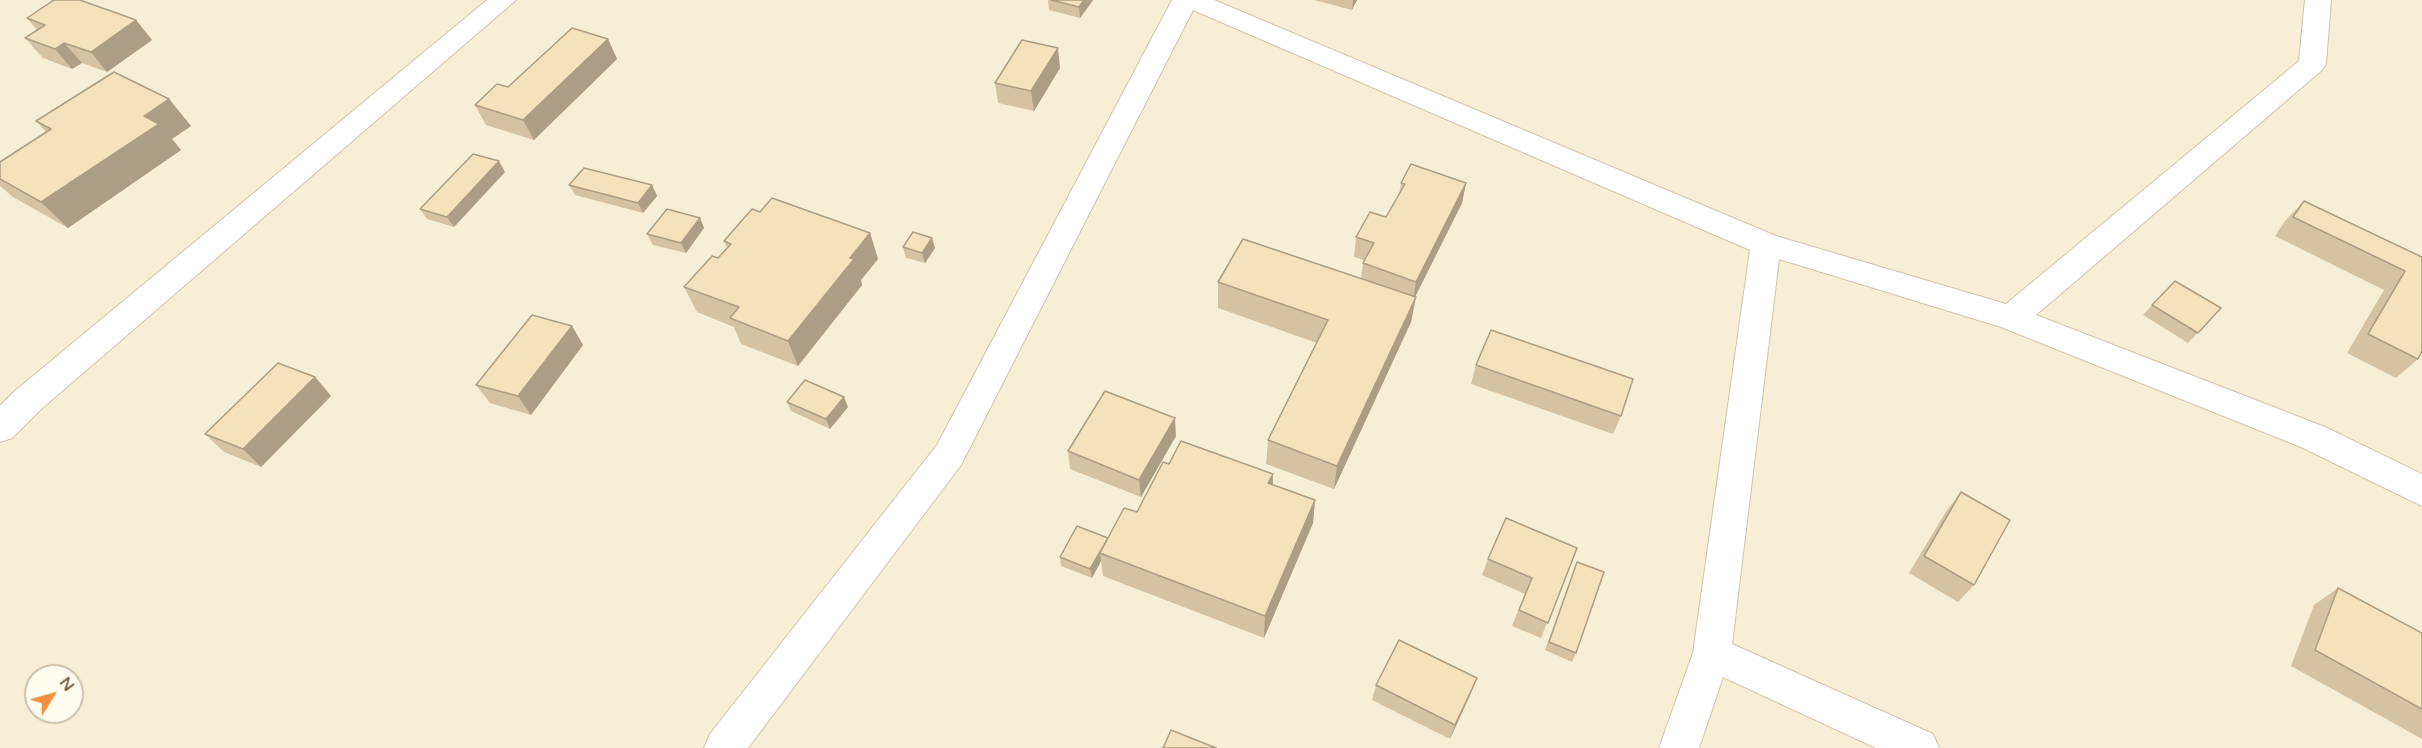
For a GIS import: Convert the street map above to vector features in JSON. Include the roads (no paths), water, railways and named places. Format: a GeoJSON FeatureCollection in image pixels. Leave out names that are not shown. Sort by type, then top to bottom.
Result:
{"type":"FeatureCollection","features":[{"type":"Feature","properties":{"kind":"street"},"geometry":{"type":"LineString","coordinates":[[0,428],[46,384],[503,0]]}},
{"type":"Feature","properties":{"kind":"street"},"geometry":{"type":"LineString","coordinates":[[724,748],[949,455],[1185,0]]}},
{"type":"Feature","properties":{"kind":"street"},"geometry":{"type":"LineString","coordinates":[[1191,0],[1766,244],[2011,318],[2313,437],[2422,491]]}},
{"type":"Feature","properties":{"kind":"street"},"geometry":{"type":"LineString","coordinates":[[2011,318],[2312,64],[2318,0]]}},
{"type":"Feature","properties":{"kind":"street"},"geometry":{"type":"LineString","coordinates":[[1679,748],[1712,653],[1766,244]]}},
{"type":"Feature","properties":{"kind":"street"},"geometry":{"type":"LineString","coordinates":[[1712,653],[1919,748]]}}]}
